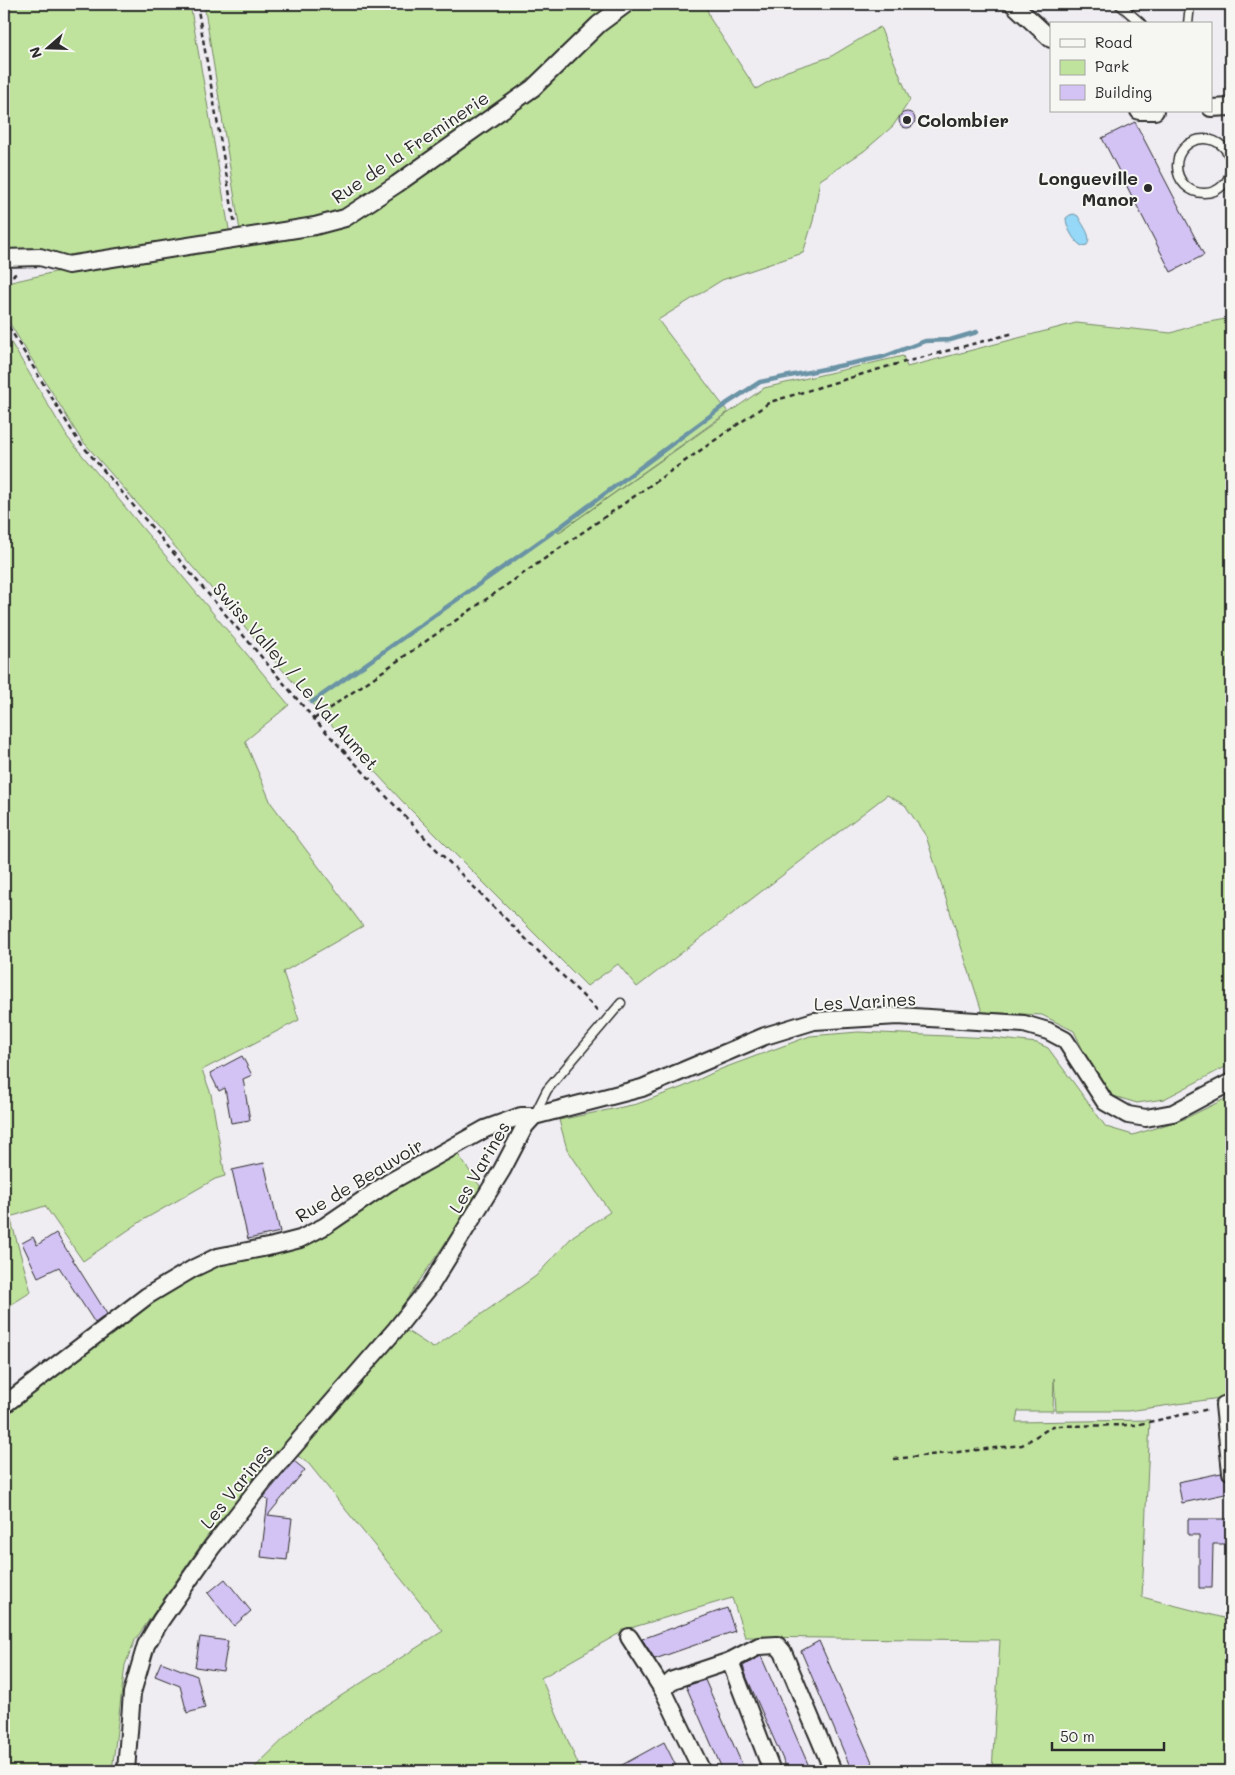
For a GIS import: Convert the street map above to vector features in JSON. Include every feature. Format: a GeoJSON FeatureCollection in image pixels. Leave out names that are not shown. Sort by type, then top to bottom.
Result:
{"type":"FeatureCollection","features":[{"type":"Feature","properties":{"kind":"street","name":"Rue de la Freminerie"},"geometry":{"type":"LineString","coordinates":[[4,258],[40,256],[68,265],[315,226],[345,218],[397,184],[533,88],[599,24],[626,4]]}},
{"type":"Feature","properties":{"kind":"street"},"geometry":{"type":"LineString","coordinates":[[1012,4],[1050,38]]}},
{"type":"Feature","properties":{"kind":"street"},"geometry":{"type":"LineString","coordinates":[[1212,108],[1231,107]]}},
{"type":"Feature","properties":{"kind":"street","name":"Les Varines"},"geometry":{"type":"LineString","coordinates":[[126,1771],[132,1694],[146,1645],[161,1620],[212,1547],[262,1483],[396,1329],[431,1285],[502,1170],[525,1126],[534,1116],[642,1088],[765,1036],[814,1021],[898,1016],[1024,1024],[1048,1031],[1064,1040],[1106,1102],[1128,1115],[1146,1118],[1173,1113],[1231,1082]]}},
{"type":"Feature","properties":{"kind":"street","name":"Rue de Beauvoir"},"geometry":{"type":"LineString","coordinates":[[4,1405],[147,1296],[194,1268],[217,1257],[300,1239],[325,1226],[388,1183],[477,1134],[521,1116],[534,1116]]}},
{"type":"Feature","properties":{"kind":"street"},"geometry":{"type":"LineString","coordinates":[[1228,1404],[1231,1472]]}},
{"type":"Feature","properties":{"kind":"street"},"geometry":{"type":"LineString","coordinates":[[630,1637],[663,1690],[702,1771]]}},
{"type":"Feature","properties":{"kind":"street"},"geometry":{"type":"LineString","coordinates":[[663,1690],[673,1680],[730,1661],[759,1646],[778,1645],[783,1652],[832,1771]]}},
{"type":"Feature","properties":{"kind":"street"},"geometry":{"type":"LineString","coordinates":[[730,1661],[772,1771]]}},
{"type":"Feature","properties":{"kind":"lane"},"geometry":{"type":"LineString","coordinates":[[1119,4],[1140,22]]}},
{"type":"Feature","properties":{"kind":"lane"},"geometry":{"type":"LineString","coordinates":[[1188,22],[1190,4]]}},
{"type":"Feature","properties":{"kind":"lane"},"geometry":{"type":"LineString","coordinates":[[1205,138],[1215,140],[1228,153],[1231,162],[1228,177],[1223,185],[1215,191],[1209,193],[1196,192],[1184,185],[1179,177],[1176,165],[1178,155],[1191,141],[1205,138]]}},
{"type":"Feature","properties":{"kind":"lane"},"geometry":{"type":"LineString","coordinates":[[534,1116],[546,1090],[621,1003]]}},
{"type":"Feature","properties":{"kind":"path"},"geometry":{"type":"LineString","coordinates":[[197,4],[238,238]]}},
{"type":"Feature","properties":{"kind":"path","name":"Swiss Valley / Le Val Aumet"},"geometry":{"type":"LineString","coordinates":[[4,319],[76,439],[314,719],[428,841],[606,1019]]}},
{"type":"Feature","properties":{"kind":"path"},"geometry":{"type":"LineString","coordinates":[[314,719],[770,402],[886,367],[1014,333]]}},
{"type":"Feature","properties":{"kind":"path"},"geometry":{"type":"LineString","coordinates":[[894,1459],[1022,1445],[1054,1426],[1135,1425],[1228,1404]]}},
{"type":"Feature","properties":{"kind":"green space"},"geometry":{"type":"Polygon","coordinates":[[[4,4],[190,4],[230,235],[66,258],[4,252],[4,4]]]}},
{"type":"Feature","properties":{"kind":"green space"},"geometry":{"type":"Polygon","coordinates":[[[204,4],[616,4],[534,79],[457,135],[344,211],[240,231],[204,4]]]}},
{"type":"Feature","properties":{"kind":"green space"},"geometry":{"type":"Polygon","coordinates":[[[631,4],[705,4],[711,20],[756,89],[787,71],[830,57],[880,27],[910,100],[893,126],[864,151],[820,180],[813,221],[803,253],[722,280],[658,320],[728,412],[558,533],[764,388],[903,356],[907,367],[1076,323],[1171,333],[1198,324],[1231,318],[1231,1064],[1164,1099],[1137,1103],[1110,1095],[1097,1080],[1074,1031],[1042,1015],[982,1012],[926,836],[905,805],[887,795],[637,987],[618,964],[587,986],[403,802],[314,706],[80,438],[4,314],[4,286],[7,283],[55,272],[327,232],[348,224],[631,4]]]}},
{"type":"Feature","properties":{"kind":"green space"},"geometry":{"type":"Polygon","coordinates":[[[4,331],[68,438],[289,705],[245,741],[271,803],[363,926],[283,972],[299,1020],[202,1070],[211,1094],[225,1176],[215,1179],[143,1220],[83,1261],[45,1206],[10,1217],[31,1292],[4,1309],[4,331]]]}},
{"type":"Feature","properties":{"kind":"green space"},"geometry":{"type":"Polygon","coordinates":[[[858,1032],[992,1038],[1037,1043],[1048,1048],[1106,1127],[1133,1135],[1184,1119],[1231,1096],[1231,1395],[1128,1411],[1056,1411],[1054,1378],[1053,1411],[1018,1411],[1016,1422],[1150,1420],[1142,1597],[1231,1620],[1231,1771],[992,1771],[1000,1640],[745,1637],[732,1598],[627,1629],[541,1678],[581,1771],[251,1771],[303,1720],[443,1631],[309,1464],[295,1454],[404,1329],[433,1348],[536,1276],[573,1236],[610,1212],[567,1149],[559,1120],[637,1104],[683,1087],[721,1069],[810,1036],[858,1032]]]}},
{"type":"Feature","properties":{"kind":"green space"},"geometry":{"type":"Polygon","coordinates":[[[455,1150],[482,1189],[390,1324],[208,1535],[135,1640],[125,1665],[112,1771],[4,1771],[4,1413],[140,1311],[198,1272],[234,1258],[325,1233],[455,1150]]]}},
{"type":"Feature","properties":{"kind":"water"},"geometry":{"type":"Polygon","coordinates":[[[1074,214],[1078,216],[1088,234],[1087,245],[1082,246],[1079,244],[1069,230],[1066,218],[1074,214]]]}},
{"type":"Feature","properties":{"kind":"building","name":"Colombier"},"geometry":{"type":"Polygon","coordinates":[[[907,112],[913,114],[915,120],[913,126],[907,128],[901,126],[899,120],[901,114],[907,112]]]}},
{"type":"Feature","properties":{"kind":"building"},"geometry":{"type":"Polygon","coordinates":[[[1135,122],[1204,255],[1171,272],[1102,138],[1135,122]]]}},
{"type":"Feature","properties":{"kind":"building"},"geometry":{"type":"Polygon","coordinates":[[[242,1056],[252,1075],[243,1079],[250,1120],[231,1123],[225,1088],[219,1091],[210,1073],[242,1056]]]}},
{"type":"Feature","properties":{"kind":"building"},"geometry":{"type":"Polygon","coordinates":[[[264,1163],[280,1232],[248,1239],[232,1170],[264,1163]]]}},
{"type":"Feature","properties":{"kind":"building"},"geometry":{"type":"Polygon","coordinates":[[[56,1233],[107,1314],[95,1323],[59,1267],[38,1277],[22,1243],[33,1237],[37,1245],[56,1233]]]}},
{"type":"Feature","properties":{"kind":"building"},"geometry":{"type":"Polygon","coordinates":[[[294,1461],[305,1470],[268,1515],[292,1518],[287,1560],[261,1557],[268,1500],[264,1497],[294,1461]]]}},
{"type":"Feature","properties":{"kind":"building"},"geometry":{"type":"Polygon","coordinates":[[[1221,1473],[1223,1478],[1228,1481],[1230,1493],[1182,1503],[1178,1482],[1221,1473]]]}},
{"type":"Feature","properties":{"kind":"building"},"geometry":{"type":"Polygon","coordinates":[[[1188,1519],[1231,1519],[1231,1544],[1213,1544],[1212,1588],[1199,1588],[1199,1535],[1188,1535],[1188,1519]]]}},
{"type":"Feature","properties":{"kind":"building"},"geometry":{"type":"Polygon","coordinates":[[[225,1579],[251,1611],[234,1626],[208,1593],[225,1579]]]}},
{"type":"Feature","properties":{"kind":"building"},"geometry":{"type":"Polygon","coordinates":[[[727,1608],[735,1631],[655,1659],[642,1639],[727,1608]]]}},
{"type":"Feature","properties":{"kind":"building"},"geometry":{"type":"Polygon","coordinates":[[[200,1637],[228,1641],[223,1671],[195,1667],[200,1637]]]}},
{"type":"Feature","properties":{"kind":"building"},"geometry":{"type":"Polygon","coordinates":[[[819,1641],[876,1771],[852,1771],[801,1651],[819,1641]]]}},
{"type":"Feature","properties":{"kind":"building"},"geometry":{"type":"Polygon","coordinates":[[[761,1656],[811,1771],[788,1771],[747,1678],[743,1666],[761,1656]]]}},
{"type":"Feature","properties":{"kind":"building"},"geometry":{"type":"Polygon","coordinates":[[[161,1662],[197,1676],[205,1708],[187,1713],[180,1686],[155,1676],[161,1662]]]}},
{"type":"Feature","properties":{"kind":"building"},"geometry":{"type":"Polygon","coordinates":[[[705,1680],[745,1771],[723,1771],[686,1686],[705,1680]]]}},
{"type":"Feature","properties":{"kind":"building"},"geometry":{"type":"Polygon","coordinates":[[[664,1742],[676,1766],[667,1771],[611,1771],[664,1742]]]}},
{"type":"Feature","properties":{"kind":"waterway"},"geometry":{"type":"LineString","coordinates":[[312,702],[560,527],[726,404],[760,382],[883,357],[925,341],[950,340],[977,332]]}},
{"type":"Feature","properties":{"kind":"place","name":"Colombier"},"geometry":{"type":"Point","coordinates":[907,120]}},
{"type":"Feature","properties":{"kind":"place","name":"Longueville Manor"},"geometry":{"type":"Point","coordinates":[1148,188]}}]}
